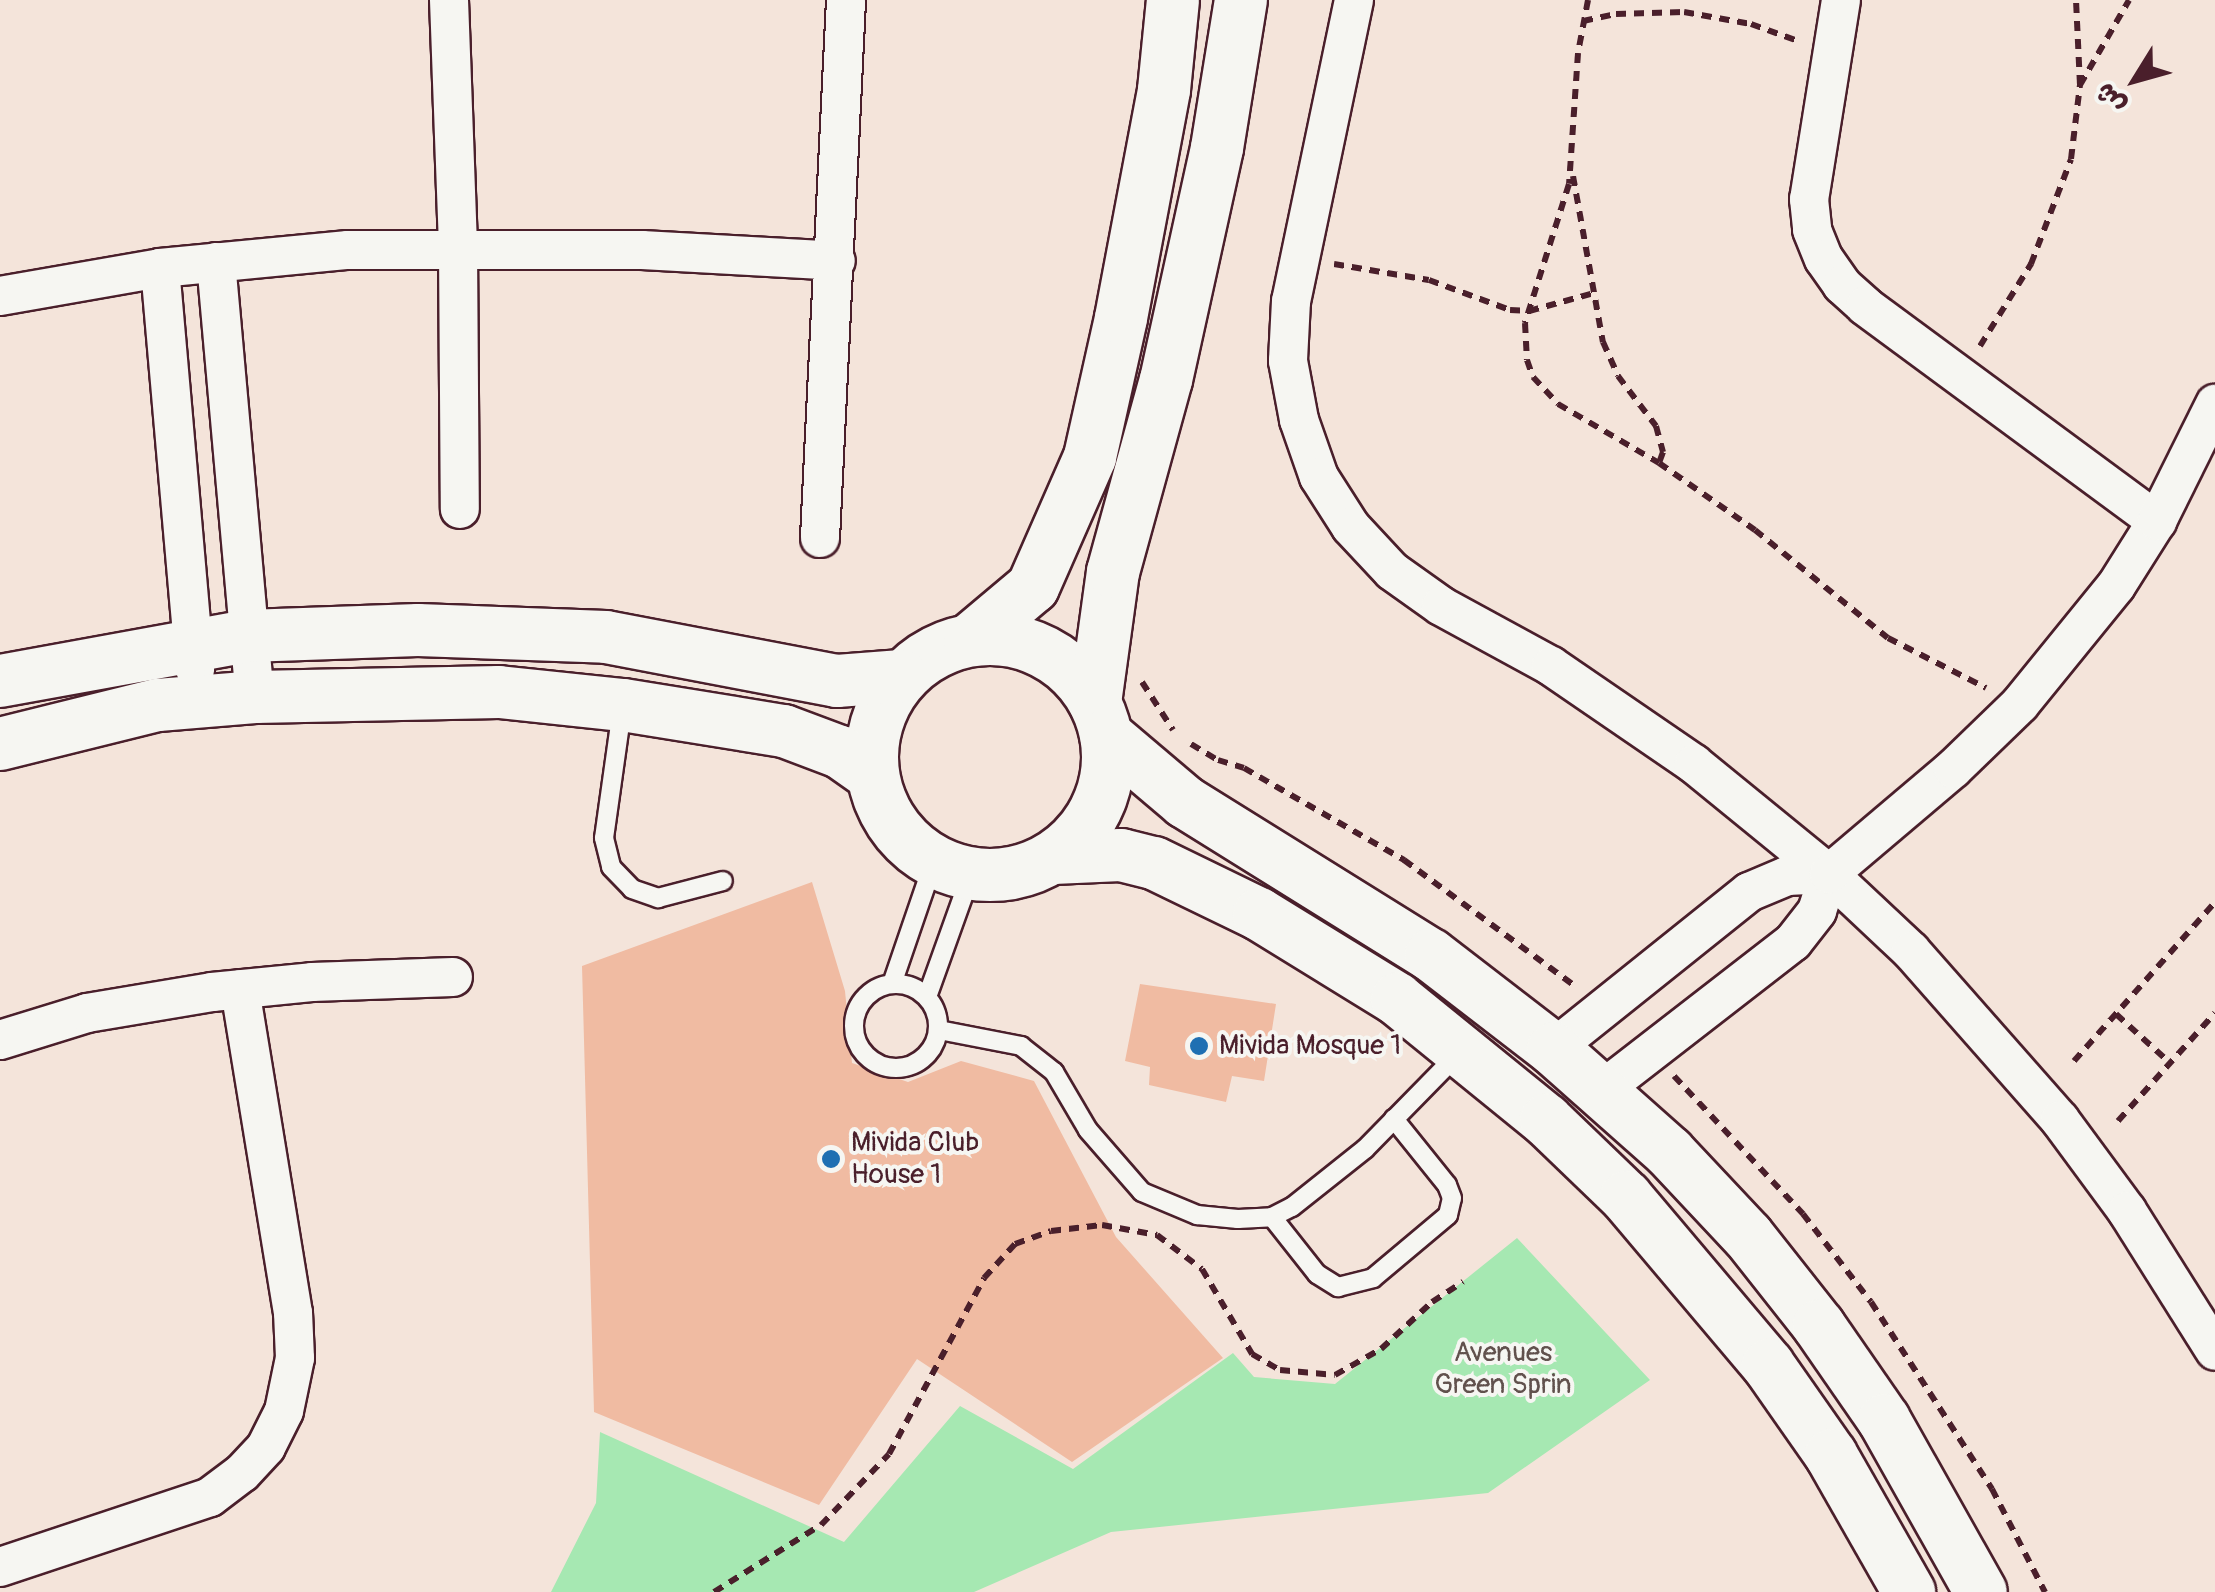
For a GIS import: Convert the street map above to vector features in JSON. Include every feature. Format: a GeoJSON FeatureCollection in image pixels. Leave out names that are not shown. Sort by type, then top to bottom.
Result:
{"type":"FeatureCollection","features":[{"type":"Feature","properties":{"kind":"street"},"geometry":{"type":"LineString","coordinates":[[449,0],[458,248],[460,508]]}},
{"type":"Feature","properties":{"kind":"street"},"geometry":{"type":"LineString","coordinates":[[820,538],[846,0]]}},
{"type":"Feature","properties":{"kind":"street"},"geometry":{"type":"LineString","coordinates":[[970,640],[1033,587],[1090,457],[1122,318],[1164,90],[1173,0]]}},
{"type":"Feature","properties":{"kind":"street"},"geometry":{"type":"LineString","coordinates":[[1240,0],[1217,148],[1166,380],[1113,572],[1100,719],[1108,763],[1098,804],[1075,840],[1053,858],[1027,870],[952,868],[892,825],[872,774],[872,738],[883,705],[902,676],[933,652],[970,640],[1007,640],[1043,651],[1073,673],[1100,719],[1185,802],[1360,907],[1553,1049],[1670,1152],[1748,1236],[1820,1326],[1884,1420],[1981,1592]]}},
{"type":"Feature","properties":{"kind":"street"},"geometry":{"type":"LineString","coordinates":[[1354,0],[1291,301],[1288,361],[1298,420],[1320,476],[1351,528],[1392,571],[1441,606],[1551,666],[1694,764],[1829,874],[1911,951],[2060,1120],[2127,1211],[2215,1351]]}},
{"type":"Feature","properties":{"kind":"street"},"geometry":{"type":"LineString","coordinates":[[1841,0],[1809,198],[1812,230],[1824,259],[1842,286],[1866,306],[2157,521]]}},
{"type":"Feature","properties":{"kind":"street"},"geometry":{"type":"LineString","coordinates":[[0,296],[160,268],[298,252],[458,248],[642,250],[836,261]]}},
{"type":"Feature","properties":{"kind":"street"},"geometry":{"type":"LineString","coordinates":[[216,262],[255,696]]}},
{"type":"Feature","properties":{"kind":"street"},"geometry":{"type":"LineString","coordinates":[[160,268],[198,702]]}},
{"type":"Feature","properties":{"kind":"street"},"geometry":{"type":"LineString","coordinates":[[1602,1090],[1793,942],[1817,911],[1829,874],[1954,769],[2020,704],[2082,632],[2157,521],[2215,404]]}},
{"type":"Feature","properties":{"kind":"street"},"geometry":{"type":"LineString","coordinates":[[0,681],[247,636],[418,630],[529,631],[606,637],[837,681],[902,676]]}},
{"type":"Feature","properties":{"kind":"street"},"geometry":{"type":"LineString","coordinates":[[0,744],[158,705],[255,696],[499,692],[623,705],[802,736],[840,752],[872,774]]}},
{"type":"Feature","properties":{"kind":"street"},"geometry":{"type":"LineString","coordinates":[[1053,858],[1122,855],[1185,877],[1329,955],[1462,1049],[1546,1120],[1626,1197],[1699,1278],[1768,1365],[1831,1455],[1909,1592]]}},
{"type":"Feature","properties":{"kind":"street"},"geometry":{"type":"LineString","coordinates":[[1553,1049],[1749,892],[1787,876],[1829,874]]}},
{"type":"Feature","properties":{"kind":"street"},"geometry":{"type":"LineString","coordinates":[[0,1040],[87,1013],[240,989],[453,977]]}},
{"type":"Feature","properties":{"kind":"street"},"geometry":{"type":"LineString","coordinates":[[0,1568],[210,1497],[242,1473],[266,1447],[284,1410],[295,1358],[293,1313],[240,989]]}},
{"type":"Feature","properties":{"kind":"lane"},"geometry":{"type":"LineString","coordinates":[[623,705],[604,838],[611,868],[632,889],[658,898],[723,880]]}},
{"type":"Feature","properties":{"kind":"lane"},"geometry":{"type":"LineString","coordinates":[[892,984],[952,868]]}},
{"type":"Feature","properties":{"kind":"lane"},"geometry":{"type":"LineString","coordinates":[[928,997],[917,989],[892,984],[875,990],[855,1017],[862,1051],[874,1063],[908,1068],[923,1060],[934,1046],[939,1030],[928,997],[952,868]]}},
{"type":"Feature","properties":{"kind":"lane"},"geometry":{"type":"LineString","coordinates":[[939,1030],[1022,1046],[1054,1072],[1088,1130],[1142,1192],[1198,1215],[1272,1216],[1292,1207],[1394,1119],[1462,1049]]}},
{"type":"Feature","properties":{"kind":"lane"},"geometry":{"type":"LineString","coordinates":[[1272,1216],[1317,1274],[1338,1287],[1373,1278],[1448,1215],[1452,1198],[1447,1184],[1394,1119]]}},
{"type":"Feature","properties":{"kind":"path"},"geometry":{"type":"LineString","coordinates":[[1588,0],[1583,21],[1572,170],[1529,310],[1524,341],[1526,360],[1544,392],[1660,463],[1755,530],[1888,638],[2020,704]]}},
{"type":"Feature","properties":{"kind":"path"},"geometry":{"type":"LineString","coordinates":[[1962,377],[2047,230],[2071,159],[2080,85],[2076,0]]}},
{"type":"Feature","properties":{"kind":"path"},"geometry":{"type":"LineString","coordinates":[[2080,85],[2129,0]]}},
{"type":"Feature","properties":{"kind":"path"},"geometry":{"type":"LineString","coordinates":[[1583,21],[1616,14],[1684,12],[1751,24],[1834,54]]}},
{"type":"Feature","properties":{"kind":"path"},"geometry":{"type":"LineString","coordinates":[[1572,170],[1610,359],[1656,426],[1662,452],[1660,463]]}},
{"type":"Feature","properties":{"kind":"path"},"geometry":{"type":"LineString","coordinates":[[1300,258],[1429,280],[1491,306],[1529,310],[1594,293]]}},
{"type":"Feature","properties":{"kind":"path"},"geometry":{"type":"LineString","coordinates":[[2074,1061],[2215,902]]}},
{"type":"Feature","properties":{"kind":"path"},"geometry":{"type":"LineString","coordinates":[[2118,1121],[2215,1013]]}},
{"type":"Feature","properties":{"kind":"path"},"geometry":{"type":"LineString","coordinates":[[2116,1014],[2170,1063]]}},
{"type":"Feature","properties":{"kind":"path"},"geometry":{"type":"LineString","coordinates":[[714,1592],[820,1525],[889,1454],[984,1278],[1015,1244],[1051,1231],[1102,1225],[1157,1235],[1202,1269],[1252,1354],[1280,1370],[1335,1375],[1381,1348],[1432,1302],[1463,1282]]}},
{"type":"Feature","properties":{"kind":"green space","name":"Avenues Green Sprin"},"geometry":{"type":"Polygon","coordinates":[[[1517,1238],[1650,1380],[1488,1493],[1111,1532],[974,1592],[551,1592],[596,1503],[600,1432],[844,1542],[960,1406],[1073,1469],[1233,1353],[1254,1377],[1335,1384],[1517,1238]]]}},
{"type":"Feature","properties":{"kind":"building","name":"Mivida Club House 1"},"geometry":{"type":"Polygon","coordinates":[[[812,882],[845,991],[852,1063],[908,1082],[961,1061],[1034,1081],[1116,1237],[1223,1358],[1072,1462],[917,1359],[819,1505],[594,1412],[582,966],[812,882]]]}},
{"type":"Feature","properties":{"kind":"building","name":"Mivida Mosque 1"},"geometry":{"type":"Polygon","coordinates":[[[1140,984],[1276,1004],[1264,1081],[1232,1076],[1226,1102],[1149,1085],[1150,1067],[1125,1061],[1140,984]]]}},
{"type":"Feature","properties":{"kind":"place","name":"Mivida Mosque 1"},"geometry":{"type":"Point","coordinates":[1199,1046]}},
{"type":"Feature","properties":{"kind":"place","name":"Mivida Club House 1"},"geometry":{"type":"Point","coordinates":[831,1159]}}]}
